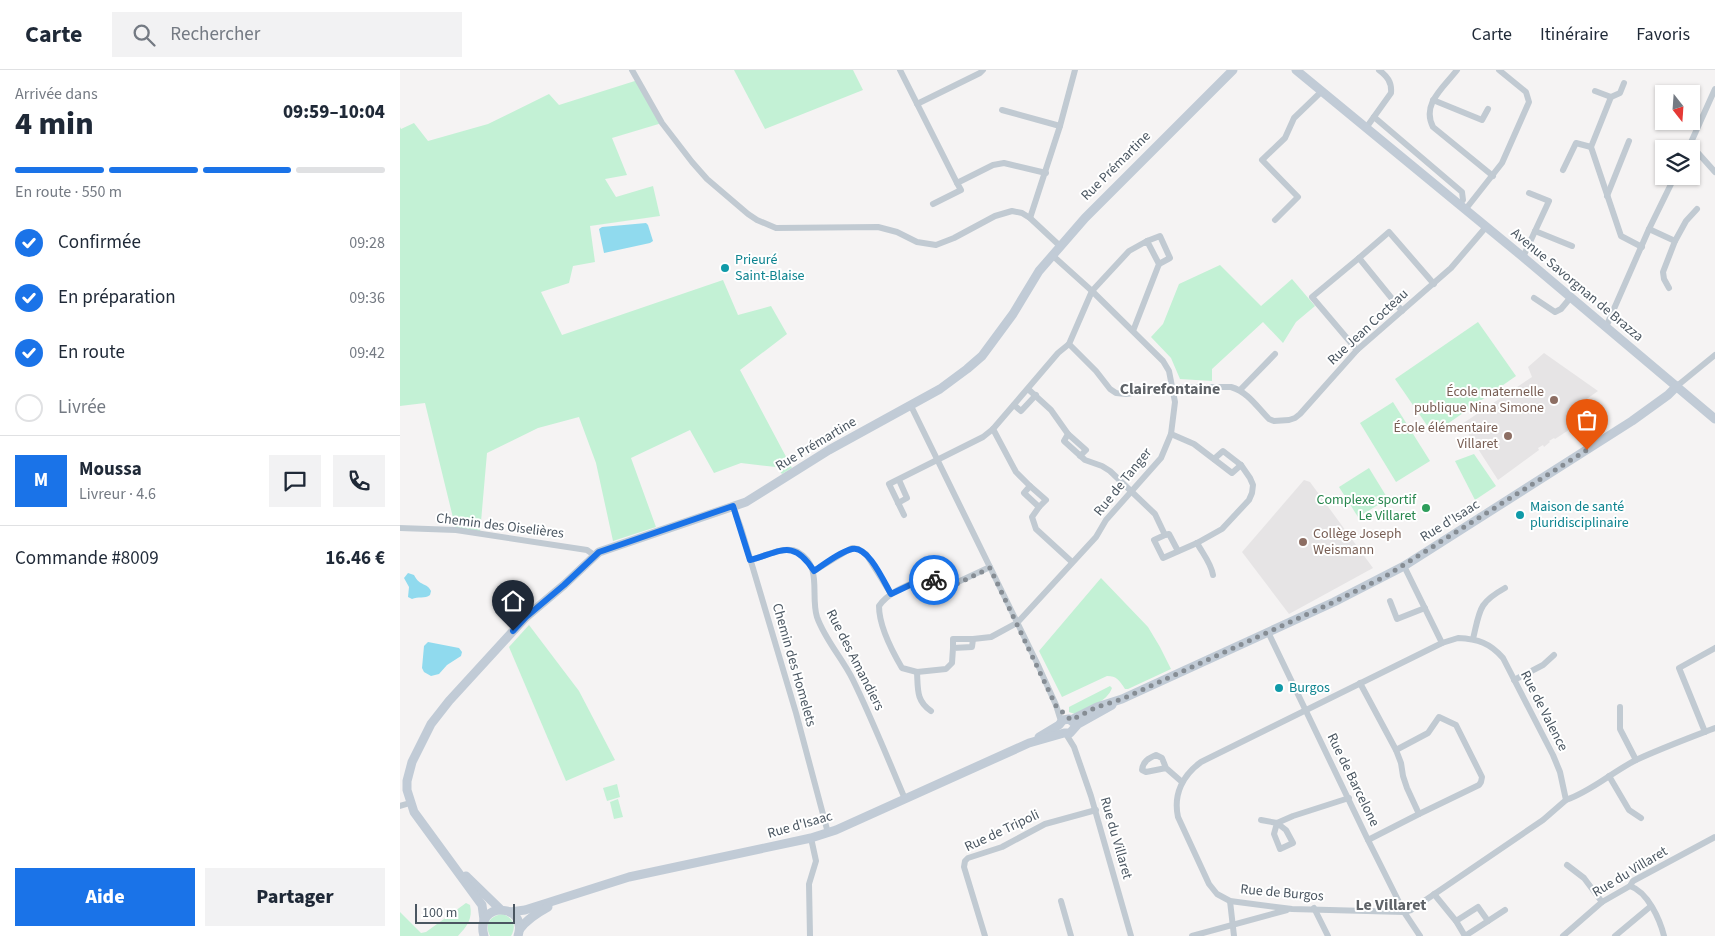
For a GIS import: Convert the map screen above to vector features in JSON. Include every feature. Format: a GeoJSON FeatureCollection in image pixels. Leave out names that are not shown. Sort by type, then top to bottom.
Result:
{"type":"FeatureCollection","features":[{"type":"Feature","properties":{"kind":"street"},"geometry":{"type":"LineString","coordinates":[[632,70],[662,123],[692,162],[707,178],[748,214],[776,228],[878,226],[897,232],[917,242],[936,245],[1006,212],[1022,213],[1060,246]]}},
{"type":"Feature","properties":{"kind":"street"},"geometry":{"type":"LineString","coordinates":[[900,70],[961,190],[933,204]]}},
{"type":"Feature","properties":{"kind":"street"},"geometry":{"type":"LineString","coordinates":[[917,104],[983,70]]}},
{"type":"Feature","properties":{"kind":"street"},"geometry":{"type":"LineString","coordinates":[[1030,218],[1046,173],[1075,70]]}},
{"type":"Feature","properties":{"kind":"street","name":"Rue Prémartine"},"geometry":{"type":"LineString","coordinates":[[484,920],[482,905],[454,864],[414,812],[407,790],[412,762],[431,724],[449,701],[526,617],[564,585],[594,555],[614,545],[733,506],[757,496],[829,450],[940,389],[967,369],[982,356],[1013,314],[1039,271],[1052,255],[1085,218],[1232,70]]}},
{"type":"Feature","properties":{"kind":"street","name":"Avenue Savorgnan de Brazza"},"geometry":{"type":"LineString","coordinates":[[1296,70],[1523,257],[1715,419]]}},
{"type":"Feature","properties":{"kind":"street"},"geometry":{"type":"LineString","coordinates":[[1366,128],[1391,92],[1392,87],[1385,74],[1379,70]]}},
{"type":"Feature","properties":{"kind":"street"},"geometry":{"type":"LineString","coordinates":[[1457,70],[1433,100],[1428,114],[1432,127],[1493,176]]}},
{"type":"Feature","properties":{"kind":"street"},"geometry":{"type":"LineString","coordinates":[[1462,208],[1493,176],[1502,163],[1529,102],[1526,92],[1498,70]]}},
{"type":"Feature","properties":{"kind":"street"},"geometry":{"type":"LineString","coordinates":[[1624,83],[1620,93],[1611,97],[1591,147],[1621,236],[1642,247]]}},
{"type":"Feature","properties":{"kind":"street"},"geometry":{"type":"LineString","coordinates":[[1692,140],[1715,89]]}},
{"type":"Feature","properties":{"kind":"street"},"geometry":{"type":"LineString","coordinates":[[1275,220],[1298,197],[1262,160],[1285,138],[1294,118],[1322,91]]}},
{"type":"Feature","properties":{"kind":"street"},"geometry":{"type":"LineString","coordinates":[[1595,91],[1611,97]]}},
{"type":"Feature","properties":{"kind":"street"},"geometry":{"type":"LineString","coordinates":[[1433,100],[1482,120],[1488,108]]}},
{"type":"Feature","properties":{"kind":"street"},"geometry":{"type":"LineString","coordinates":[[1002,110],[1060,126]]}},
{"type":"Feature","properties":{"kind":"street"},"geometry":{"type":"LineString","coordinates":[[1374,117],[1462,192],[1462,208]]}},
{"type":"Feature","properties":{"kind":"street"},"geometry":{"type":"LineString","coordinates":[[1607,196],[1629,141]]}},
{"type":"Feature","properties":{"kind":"street"},"geometry":{"type":"LineString","coordinates":[[1563,170],[1576,143],[1591,147]]}},
{"type":"Feature","properties":{"kind":"street"},"geometry":{"type":"LineString","coordinates":[[1409,164],[1415,152]]}},
{"type":"Feature","properties":{"kind":"street"},"geometry":{"type":"LineString","coordinates":[[1700,157],[1715,172]]}},
{"type":"Feature","properties":{"kind":"street"},"geometry":{"type":"LineString","coordinates":[[957,183],[993,165],[1004,163],[1046,173]]}},
{"type":"Feature","properties":{"kind":"street"},"geometry":{"type":"LineString","coordinates":[[1606,327],[1671,185]]}},
{"type":"Feature","properties":{"kind":"street"},"geometry":{"type":"LineString","coordinates":[[1523,257],[1549,201],[1529,193]]}},
{"type":"Feature","properties":{"kind":"street"},"geometry":{"type":"LineString","coordinates":[[1669,288],[1664,279],[1664,272],[1686,221],[1696,210]]}},
{"type":"Feature","properties":{"kind":"street","name":"Rue Jean Cocteau"},"geometry":{"type":"LineString","coordinates":[[1240,390],[1269,419],[1274,421],[1295,418],[1358,350],[1451,268],[1486,227]]}},
{"type":"Feature","properties":{"kind":"street"},"geometry":{"type":"LineString","coordinates":[[1649,230],[1676,241]]}},
{"type":"Feature","properties":{"kind":"street"},"geometry":{"type":"LineString","coordinates":[[1535,231],[1572,246]]}},
{"type":"Feature","properties":{"kind":"street"},"geometry":{"type":"LineString","coordinates":[[1358,350],[1312,297],[1389,232],[1434,284]]}},
{"type":"Feature","properties":{"kind":"street"},"geometry":{"type":"LineString","coordinates":[[904,514],[889,484],[976,441],[993,429],[1058,354],[1069,344],[1092,290],[1129,250],[1160,236],[1170,258],[1159,264],[1133,331]]}},
{"type":"Feature","properties":{"kind":"street"},"geometry":{"type":"LineString","coordinates":[[1147,242],[1159,264]]}},
{"type":"Feature","properties":{"kind":"street","name":"Rue de Tanger"},"geometry":{"type":"LineString","coordinates":[[917,672],[946,669],[952,663],[953,648],[972,647],[973,639],[991,637],[1016,623],[1096,537],[1106,520],[1161,458],[1170,434],[1176,402],[1169,371],[1163,360],[1092,290],[1052,255]]}},
{"type":"Feature","properties":{"kind":"street"},"geometry":{"type":"LineString","coordinates":[[1359,258],[1402,311]]}},
{"type":"Feature","properties":{"kind":"street"},"geometry":{"type":"LineString","coordinates":[[1534,298],[1555,312],[1561,309],[1571,297]]}},
{"type":"Feature","properties":{"kind":"street"},"geometry":{"type":"LineString","coordinates":[[1069,344],[1096,371],[1110,389],[1116,393],[1126,394],[1173,386],[1231,387],[1240,390],[1275,354]]}},
{"type":"Feature","properties":{"kind":"street","name":"Rue d'Isaac"},"geometry":{"type":"LineString","coordinates":[[510,912],[525,910],[629,877],[828,833],[1067,726],[1097,707],[1122,699],[1334,602],[1404,566],[1632,421],[1668,395],[1715,355]]}},
{"type":"Feature","properties":{"kind":"street"},"geometry":{"type":"LineString","coordinates":[[1028,389],[1051,410],[1068,434],[1064,441],[1085,460],[1110,471],[1132,491],[1156,514],[1165,535]]}},
{"type":"Feature","properties":{"kind":"street"},"geometry":{"type":"LineString","coordinates":[[1014,405],[1021,411],[1036,395]]}},
{"type":"Feature","properties":{"kind":"street","name":"Rue du Villaret"},"geometry":{"type":"LineString","coordinates":[[911,406],[1067,726],[1096,810],[1131,936]]}},
{"type":"Feature","properties":{"kind":"street"},"geometry":{"type":"LineString","coordinates":[[993,429],[1016,472],[1030,486],[1024,493],[1039,507],[1032,517],[1036,529],[1072,562]]}},
{"type":"Feature","properties":{"kind":"street"},"geometry":{"type":"LineString","coordinates":[[1170,434],[1194,444],[1232,473],[1241,465]]}},
{"type":"Feature","properties":{"kind":"street"},"geometry":{"type":"LineString","coordinates":[[1178,551],[1169,534],[1154,540],[1163,558],[1197,543],[1222,529],[1249,500],[1252,493],[1253,485],[1241,465],[1222,451],[1214,459]]}},
{"type":"Feature","properties":{"kind":"street"},"geometry":{"type":"LineString","coordinates":[[898,503],[907,498],[899,480]]}},
{"type":"Feature","properties":{"kind":"street","name":"Chemin des Homelets"},"geometry":{"type":"LineString","coordinates":[[733,506],[796,713],[828,833]]}},
{"type":"Feature","properties":{"kind":"street","name":"Chemin des Oiselières"},"geometry":{"type":"LineString","coordinates":[[400,528],[456,530],[587,550],[594,555]]}},
{"type":"Feature","properties":{"kind":"street"},"geometry":{"type":"LineString","coordinates":[[1197,543],[1209,563],[1213,575]]}},
{"type":"Feature","properties":{"kind":"street"},"geometry":{"type":"LineString","coordinates":[[750,560],[787,549],[797,551],[804,556],[814,571],[852,548],[858,549],[866,554],[891,594]]}},
{"type":"Feature","properties":{"kind":"street"},"geometry":{"type":"LineString","coordinates":[[919,581],[914,572],[932,564],[936,573],[931,575],[919,581],[891,594],[879,606],[881,623],[894,654],[902,668],[917,672],[918,695],[923,705],[931,711]]}},
{"type":"Feature","properties":{"kind":"street"},"geometry":{"type":"LineString","coordinates":[[1404,566],[1442,643]]}},
{"type":"Feature","properties":{"kind":"street"},"geometry":{"type":"LineString","coordinates":[[931,575],[938,585],[945,588],[990,568]]}},
{"type":"Feature","properties":{"kind":"street","name":"Rue des Amandiers"},"geometry":{"type":"LineString","coordinates":[[814,571],[814,601],[817,618],[852,679],[905,799]]}},
{"type":"Feature","properties":{"kind":"street"},"geometry":{"type":"LineString","coordinates":[[1473,639],[1483,603],[1493,594],[1505,588]]}},
{"type":"Feature","properties":{"kind":"street"},"geometry":{"type":"LineString","coordinates":[[1390,601],[1397,619],[1425,608]]}},
{"type":"Feature","properties":{"kind":"street","name":"Rue de Barcelone"},"geometry":{"type":"LineString","coordinates":[[1268,632],[1368,840],[1404,912],[1420,936]]}},
{"type":"Feature","properties":{"kind":"street","name":"Rue de Valence"},"geometry":{"type":"LineString","coordinates":[[1305,710],[1442,643],[1458,638],[1484,642],[1496,649],[1503,658],[1553,755],[1560,772],[1566,800]]}},
{"type":"Feature","properties":{"kind":"street"},"geometry":{"type":"LineString","coordinates":[[1706,732],[1679,668],[1715,648]]}},
{"type":"Feature","properties":{"kind":"street"},"geometry":{"type":"LineString","coordinates":[[1514,680],[1543,665],[1554,655]]}},
{"type":"Feature","properties":{"kind":"street"},"geometry":{"type":"LineString","coordinates":[[1360,684],[1396,750],[1407,788],[1419,814]]}},
{"type":"Feature","properties":{"kind":"street"},"geometry":{"type":"LineString","coordinates":[[1620,707],[1620,729],[1636,760]]}},
{"type":"Feature","properties":{"kind":"street","name":"Rue de Burgos"},"geometry":{"type":"LineString","coordinates":[[1305,710],[1201,762],[1190,770],[1182,782],[1176,798],[1178,818],[1208,884],[1217,894],[1230,901],[1292,909],[1314,908],[1404,912]]}},
{"type":"Feature","properties":{"kind":"street"},"geometry":{"type":"LineString","coordinates":[[1368,840],[1481,782],[1482,777],[1456,725],[1440,717],[1428,734],[1396,750]]}},
{"type":"Feature","properties":{"kind":"street"},"geometry":{"type":"LineString","coordinates":[[1404,912],[1411,910],[1543,820],[1566,800],[1579,795],[1636,760],[1715,728]]}},
{"type":"Feature","properties":{"kind":"street"},"geometry":{"type":"LineString","coordinates":[[1166,768],[1182,782]]}},
{"type":"Feature","properties":{"kind":"street"},"geometry":{"type":"LineString","coordinates":[[1609,776],[1628,810],[1641,818]]}},
{"type":"Feature","properties":{"kind":"street"},"geometry":{"type":"LineString","coordinates":[[1261,820],[1277,823],[1349,798]]}},
{"type":"Feature","properties":{"kind":"street"},"geometry":{"type":"LineString","coordinates":[[400,806],[410,803]]}},
{"type":"Feature","properties":{"kind":"street","name":"Rue de Tripoli"},"geometry":{"type":"LineString","coordinates":[[985,936],[964,867],[965,861],[968,858],[1002,847],[1045,824],[1096,810]]}},
{"type":"Feature","properties":{"kind":"street","name":"Rue du Villaret"},"geometry":{"type":"LineString","coordinates":[[1563,936],[1602,902],[1630,886],[1633,881],[1715,837]]}},
{"type":"Feature","properties":{"kind":"street"},"geometry":{"type":"LineString","coordinates":[[810,936],[809,884],[816,856],[812,838]]}},
{"type":"Feature","properties":{"kind":"street","name":"Rue Prémartine"},"geometry":{"type":"LineString","coordinates":[[454,864],[500,910]]}},
{"type":"Feature","properties":{"kind":"street"},"geometry":{"type":"LineString","coordinates":[[1567,865],[1584,878],[1602,902]]}},
{"type":"Feature","properties":{"kind":"street"},"geometry":{"type":"LineString","coordinates":[[1630,886],[1639,892],[1651,906],[1660,922],[1664,936]]}},
{"type":"Feature","properties":{"kind":"street"},"geometry":{"type":"LineString","coordinates":[[1434,894],[1456,921],[1465,936],[1505,910]]}},
{"type":"Feature","properties":{"kind":"street","name":"Rue d'Isaac"},"geometry":{"type":"LineString","coordinates":[[519,933],[536,913],[568,896]]}},
{"type":"Feature","properties":{"kind":"street"},"geometry":{"type":"LineString","coordinates":[[1061,901],[1071,936]]}},
{"type":"Feature","properties":{"kind":"street"},"geometry":{"type":"LineString","coordinates":[[1230,901],[1234,936]]}},
{"type":"Feature","properties":{"kind":"street"},"geometry":{"type":"LineString","coordinates":[[1615,936],[1651,906]]}},
{"type":"Feature","properties":{"kind":"street"},"geometry":{"type":"LineString","coordinates":[[1456,921],[1478,907],[1488,921]]}},
{"type":"Feature","properties":{"kind":"street"},"geometry":{"type":"LineString","coordinates":[[1314,908],[1328,936]]}},
{"type":"Feature","properties":{"kind":"street"},"geometry":{"type":"LineString","coordinates":[[1192,936],[1292,909]]}},
{"type":"Feature","properties":{"kind":"street"},"geometry":{"type":"LineString","coordinates":[[481,934],[484,920],[488,915],[500,910],[510,912],[518,919],[519,933]]}},
{"type":"Feature","properties":{"kind":"shaded area"},"geometry":{"type":"Polygon","coordinates":[[[1544,353],[1598,391],[1567,413],[1575,426],[1549,441],[1544,447],[1543,445],[1538,448],[1539,450],[1498,480],[1462,424],[1532,377],[1528,367],[1544,353]]]}},
{"type":"Feature","properties":{"kind":"shaded area","name":"Collège Joseph Weismann"},"geometry":{"type":"Polygon","coordinates":[[[1304,480],[1310,482],[1373,568],[1289,614],[1242,552],[1304,480]]]}},
{"type":"Feature","properties":{"kind":"green space"},"geometry":{"type":"Polygon","coordinates":[[[734,70],[853,70],[863,90],[765,129],[734,70]]]}},
{"type":"Feature","properties":{"kind":"green space"},"geometry":{"type":"Polygon","coordinates":[[[638,80],[662,123],[612,138],[627,175],[605,179],[616,197],[653,186],[660,216],[590,226],[595,262],[573,266],[569,283],[541,292],[562,335],[723,280],[738,315],[771,306],[787,334],[740,370],[792,468],[782,474],[776,467],[741,463],[714,473],[690,430],[631,458],[656,527],[613,541],[596,463],[579,417],[538,428],[487,453],[480,533],[456,530],[425,403],[400,406],[400,127],[401,129],[414,123],[428,141],[488,124],[549,94],[559,105],[638,80]]]}},
{"type":"Feature","properties":{"kind":"green space"},"geometry":{"type":"Polygon","coordinates":[[[1220,265],[1261,306],[1292,279],[1315,306],[1296,322],[1283,343],[1263,322],[1212,369],[1212,381],[1180,379],[1171,358],[1151,337],[1163,324],[1179,284],[1220,265]]]}},
{"type":"Feature","properties":{"kind":"green space"},"geometry":{"type":"Polygon","coordinates":[[[1478,322],[1516,376],[1433,434],[1395,379],[1478,322]]]}},
{"type":"Feature","properties":{"kind":"green space"},"geometry":{"type":"Polygon","coordinates":[[[1393,402],[1430,461],[1396,482],[1360,423],[1393,402]]]}},
{"type":"Feature","properties":{"kind":"green space"},"geometry":{"type":"Polygon","coordinates":[[[1474,454],[1496,486],[1475,500],[1455,461],[1474,454]]]}},
{"type":"Feature","properties":{"kind":"green space"},"geometry":{"type":"Polygon","coordinates":[[[1369,468],[1388,499],[1358,517],[1339,487],[1369,468]]]}},
{"type":"Feature","properties":{"kind":"green space"},"geometry":{"type":"Polygon","coordinates":[[[1101,578],[1148,627],[1171,669],[1128,689],[1125,689],[1116,678],[1107,676],[1062,697],[1039,651],[1101,578]]]}},
{"type":"Feature","properties":{"kind":"green space"},"geometry":{"type":"Polygon","coordinates":[[[529,625],[579,691],[615,760],[566,781],[509,647],[529,625]]]}},
{"type":"Feature","properties":{"kind":"green space"},"geometry":{"type":"Polygon","coordinates":[[[1110,686],[1112,688],[1110,693],[1096,704],[1075,714],[1069,712],[1069,707],[1110,686]]]}},
{"type":"Feature","properties":{"kind":"green space"},"geometry":{"type":"Polygon","coordinates":[[[617,784],[620,797],[607,801],[603,788],[617,784]]]}},
{"type":"Feature","properties":{"kind":"green space"},"geometry":{"type":"Polygon","coordinates":[[[618,799],[623,817],[614,819],[610,802],[618,799]]]}},
{"type":"Feature","properties":{"kind":"green space"},"geometry":{"type":"Polygon","coordinates":[[[466,903],[470,905],[470,918],[458,936],[400,936],[400,912],[421,933],[426,932],[466,903]]]}},
{"type":"Feature","properties":{"kind":"green space"},"geometry":{"type":"Polygon","coordinates":[[[502,914],[509,917],[513,922],[514,929],[511,936],[490,936],[488,932],[489,921],[502,914]]]}},
{"type":"Feature","properties":{"kind":"water"},"geometry":{"type":"Polygon","coordinates":[[[646,223],[653,241],[604,253],[599,229],[602,227],[646,223]]]}},
{"type":"Feature","properties":{"kind":"water"},"geometry":{"type":"Polygon","coordinates":[[[408,573],[414,575],[416,579],[428,586],[431,591],[430,595],[412,599],[408,597],[409,587],[404,578],[408,573]]]}},
{"type":"Feature","properties":{"kind":"water"},"geometry":{"type":"Polygon","coordinates":[[[428,642],[459,648],[462,652],[461,656],[447,665],[439,674],[431,676],[424,672],[422,668],[424,646],[428,642]]]}},
{"type":"Feature","properties":{"kind":"way so far"},"geometry":{"type":"LineString","coordinates":[[934,580],[941,587],[950,587],[990,568],[1056,706],[1071,720],[1097,707],[1122,699],[1334,602],[1386,576],[1587,450]]}},
{"type":"Feature","properties":{"kind":"place","name":"Prieuré Saint-Blaise"},"geometry":{"type":"Point","coordinates":[725,268]}},
{"type":"Feature","properties":{"kind":"place","name":"École maternelle publique Nina Simone"},"geometry":{"type":"Point","coordinates":[1554,400]}},
{"type":"Feature","properties":{"kind":"place","name":"École élémentaire Villaret"},"geometry":{"type":"Point","coordinates":[1508,436]}},
{"type":"Feature","properties":{"kind":"place","name":"Complexe sportif Le Villaret"},"geometry":{"type":"Point","coordinates":[1426,508]}},
{"type":"Feature","properties":{"kind":"place","name":"Maison de santé pluridisciplinaire"},"geometry":{"type":"Point","coordinates":[1520,515]}},
{"type":"Feature","properties":{"kind":"place","name":"Collège Joseph Weismann"},"geometry":{"type":"Point","coordinates":[1303,542]}},
{"type":"Feature","properties":{"kind":"place","name":"Burgos"},"geometry":{"type":"Point","coordinates":[1279,688]}},
{"type":"Feature","properties":{"kind":"district","name":"Clairefontaine"},"geometry":{"type":"Point","coordinates":[1170,389]}},
{"type":"Feature","properties":{"kind":"district","name":"Le Villaret"},"geometry":{"type":"Point","coordinates":[1391,905]}},
{"type":"Feature","properties":{"kind":"route"},"geometry":{"type":"LineString","coordinates":[[513,631],[594,555],[604,549],[733,506],[750,560],[787,549],[797,551],[804,556],[814,571],[852,548],[863,551],[866,554],[891,594],[931,575],[934,580]]}}]}
